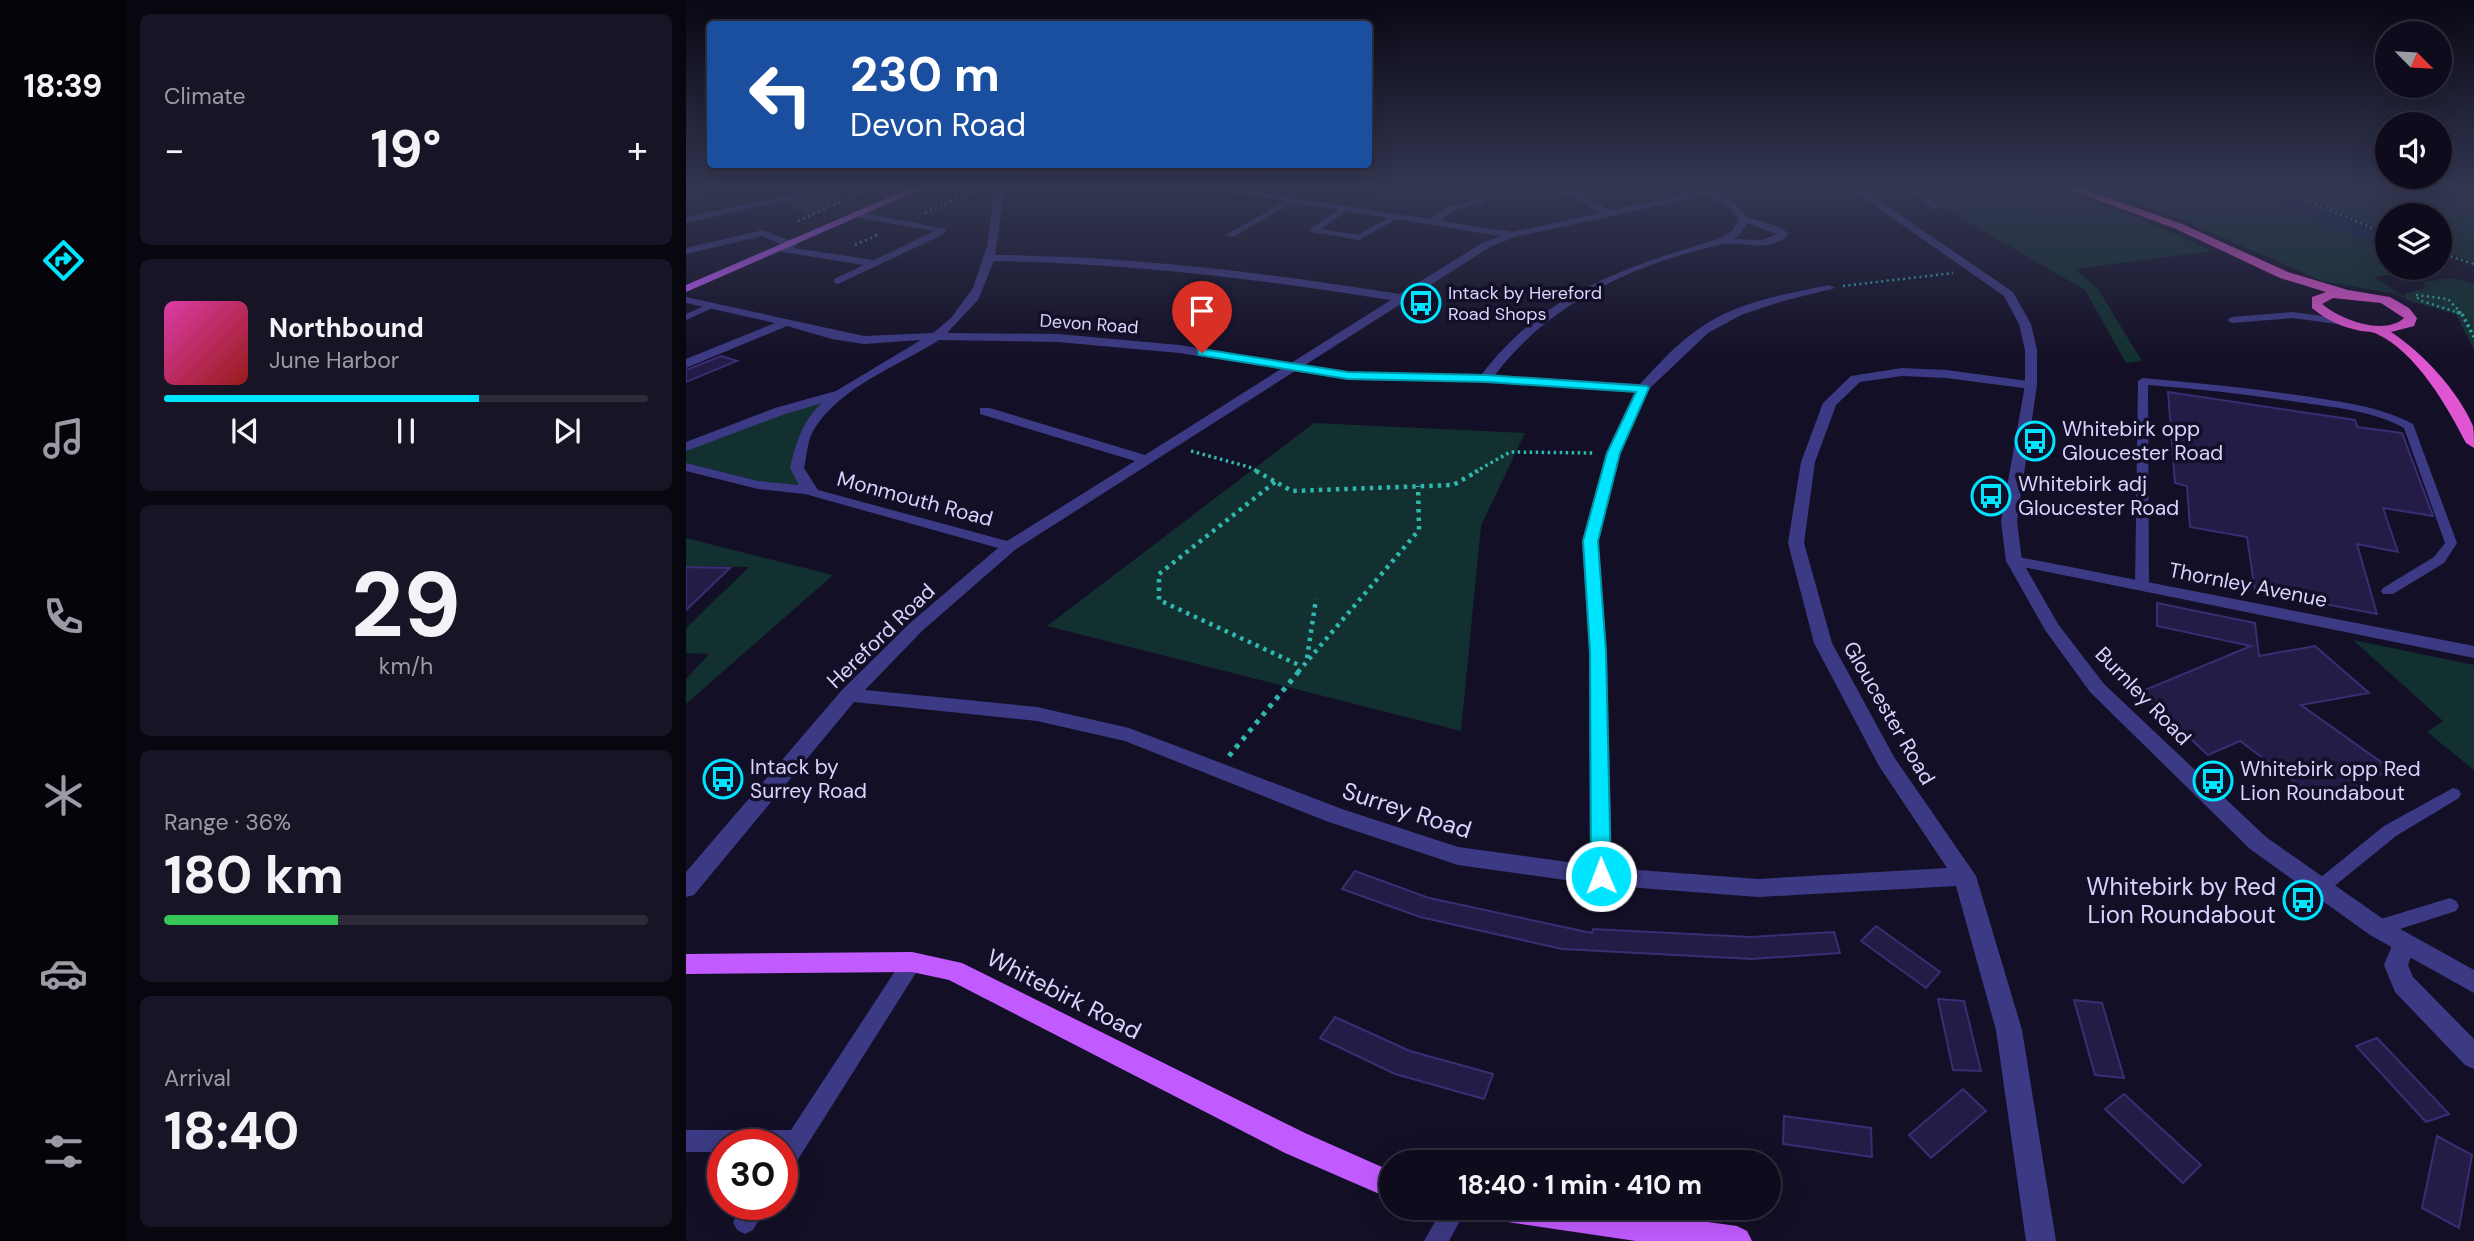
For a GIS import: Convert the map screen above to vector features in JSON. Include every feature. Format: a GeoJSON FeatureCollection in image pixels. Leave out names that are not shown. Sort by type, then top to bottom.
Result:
{"type":"FeatureCollection","features":[{"type":"Feature","properties":{"kind":"highway"},"geometry":{"type":"LineString","coordinates":[[2219,245],[2284,275],[2344,293],[2401,304],[2411,318],[2409,323],[2402,326],[2377,328],[2344,321],[2330,316],[2284,275]]}},
{"type":"Feature","properties":{"kind":"highway"},"geometry":{"type":"LineString","coordinates":[[2316,302],[2331,294],[2344,293]]}},
{"type":"Feature","properties":{"kind":"highway"},"geometry":{"type":"LineString","coordinates":[[2402,326],[2408,349]]}},
{"type":"Feature","properties":{"kind":"highway"},"geometry":{"type":"LineString","coordinates":[[2377,328],[2408,349],[2443,390],[2474,443]]}},
{"type":"Feature","properties":{"kind":"main road"},"geometry":{"type":"LineString","coordinates":[[686,289],[791,245]]}},
{"type":"Feature","properties":{"kind":"main road","name":"Whitebirk Road"},"geometry":{"type":"LineString","coordinates":[[686,964],[912,962],[953,970],[1295,1143],[1379,1180]]}},
{"type":"Feature","properties":{"kind":"main road"},"geometry":{"type":"LineString","coordinates":[[1591,1220],[1737,1241]]}},
{"type":"Feature","properties":{"kind":"street"},"geometry":{"type":"LineString","coordinates":[[686,251],[712,245]]}},
{"type":"Feature","properties":{"kind":"street"},"geometry":{"type":"LineString","coordinates":[[783,245],[831,257],[875,263]]}},
{"type":"Feature","properties":{"kind":"street"},"geometry":{"type":"LineString","coordinates":[[838,281],[913,245]]}},
{"type":"Feature","properties":{"kind":"street","name":"Monmouth Road"},"geometry":{"type":"LineString","coordinates":[[809,490],[797,468],[805,433],[840,394],[936,336],[957,319],[973,299],[990,258],[992,245]]}},
{"type":"Feature","properties":{"kind":"street","name":"Hereford Road"},"geometry":{"type":"LineString","coordinates":[[686,888],[849,695],[916,627],[1010,546],[1486,245]]}},
{"type":"Feature","properties":{"kind":"street"},"geometry":{"type":"LineString","coordinates":[[1486,378],[1535,323],[1585,290],[1627,272],[1710,245]]}},
{"type":"Feature","properties":{"kind":"street","name":"Burnley Road"},"geometry":{"type":"LineString","coordinates":[[1939,245],[2008,294],[2025,324],[2031,350],[2031,385],[2009,521],[2014,561],[2051,626],[2097,688],[2258,843],[2378,928],[2474,982]]}},
{"type":"Feature","properties":{"kind":"street"},"geometry":{"type":"LineString","coordinates":[[990,258],[1119,261],[1223,270],[1401,298]]}},
{"type":"Feature","properties":{"kind":"street"},"geometry":{"type":"LineString","coordinates":[[1601,876],[1598,652],[1590,541],[1613,453],[1643,388],[1672,358],[1704,331],[1737,313],[1780,298],[1829,288]]}},
{"type":"Feature","properties":{"kind":"street","name":"Devon Road"},"geometry":{"type":"LineString","coordinates":[[686,300],[832,335],[864,340],[936,336],[1058,338],[1152,346],[1348,376],[1486,378],[1643,388]]}},
{"type":"Feature","properties":{"kind":"street"},"geometry":{"type":"LineString","coordinates":[[686,364],[785,323]]}},
{"type":"Feature","properties":{"kind":"street","name":"Gloucester Road"},"geometry":{"type":"LineString","coordinates":[[2031,385],[1946,374],[1902,372],[1856,379],[1830,402],[1808,462],[1796,543],[1823,643],[1886,761],[1965,876],[2009,1030],[2041,1241]]}},
{"type":"Feature","properties":{"kind":"street","name":"Monmouth Road"},"geometry":{"type":"LineString","coordinates":[[686,447],[780,411],[840,394]]}},
{"type":"Feature","properties":{"kind":"street"},"geometry":{"type":"LineString","coordinates":[[985,411],[1147,460]]}},
{"type":"Feature","properties":{"kind":"street","name":"Monmouth Road"},"geometry":{"type":"LineString","coordinates":[[686,467],[758,485],[809,490],[956,534],[1010,546]]}},
{"type":"Feature","properties":{"kind":"street","name":"Thornley Avenue"},"geometry":{"type":"LineString","coordinates":[[2014,561],[2474,652]]}},
{"type":"Feature","properties":{"kind":"street","name":"Surrey Road"},"geometry":{"type":"LineString","coordinates":[[849,695],[1037,714],[1129,735],[1334,815],[1458,856],[1601,876],[1758,888],[1965,876]]}},
{"type":"Feature","properties":{"kind":"street"},"geometry":{"type":"LineString","coordinates":[[2404,943],[2396,965],[2404,984],[2474,1057]]}},
{"type":"Feature","properties":{"kind":"lane"},"geometry":{"type":"LineString","coordinates":[[2293,315],[2316,302]]}},
{"type":"Feature","properties":{"kind":"lane"},"geometry":{"type":"LineString","coordinates":[[686,317],[714,305]]}},
{"type":"Feature","properties":{"kind":"lane"},"geometry":{"type":"LineString","coordinates":[[2232,320],[2293,315],[2344,321]]}},
{"type":"Feature","properties":{"kind":"lane"},"geometry":{"type":"LineString","coordinates":[[2142,587],[2143,382],[2235,388],[2356,407],[2392,416],[2409,426],[2451,543],[2440,560],[2388,591]]}},
{"type":"Feature","properties":{"kind":"lane"},"geometry":{"type":"LineString","coordinates":[[2321,887],[2389,831],[2453,794]]}},
{"type":"Feature","properties":{"kind":"lane"},"geometry":{"type":"LineString","coordinates":[[2378,928],[2450,906]]}},
{"type":"Feature","properties":{"kind":"lane"},"geometry":{"type":"LineString","coordinates":[[798,1139],[912,962]]}},
{"type":"Feature","properties":{"kind":"lane"},"geometry":{"type":"LineString","coordinates":[[686,1140],[707,1140]]}},
{"type":"Feature","properties":{"kind":"lane"},"geometry":{"type":"LineString","coordinates":[[1436,1241],[1449,1220]]}},
{"type":"Feature","properties":{"kind":"path"},"geometry":{"type":"LineString","coordinates":[[831,257],[857,245]]}},
{"type":"Feature","properties":{"kind":"path"},"geometry":{"type":"LineString","coordinates":[[2452,257],[2474,264]]}},
{"type":"Feature","properties":{"kind":"path"},"geometry":{"type":"LineString","coordinates":[[1829,288],[1978,271]]}},
{"type":"Feature","properties":{"kind":"path"},"geometry":{"type":"LineString","coordinates":[[2463,314],[2419,300],[2416,295],[2448,297],[2458,302],[2474,337]]}},
{"type":"Feature","properties":{"kind":"path"},"geometry":{"type":"LineString","coordinates":[[1172,446],[1249,467],[1292,491],[1453,485],[1510,452],[1613,453]]}},
{"type":"Feature","properties":{"kind":"path"},"geometry":{"type":"LineString","coordinates":[[1275,482],[1159,574],[1159,600],[1301,666]]}},
{"type":"Feature","properties":{"kind":"path"},"geometry":{"type":"LineString","coordinates":[[1218,769],[1301,666],[1340,626],[1419,530],[1418,486]]}},
{"type":"Feature","properties":{"kind":"path"},"geometry":{"type":"LineString","coordinates":[[1307,659],[1316,599]]}},
{"type":"Feature","properties":{"kind":"green space"},"geometry":{"type":"Polygon","coordinates":[[[2008,245],[2198,245],[2212,251],[2075,269],[2098,289],[2142,361],[2126,363],[2085,290],[2008,245]]]}},
{"type":"Feature","properties":{"kind":"green space"},"geometry":{"type":"Polygon","coordinates":[[[2240,245],[2375,245],[2375,280],[2405,297],[2404,294],[2425,288],[2423,282],[2454,278],[2474,284],[2474,350],[2456,314],[2410,301],[2396,294],[2322,281],[2240,245]]]}},
{"type":"Feature","properties":{"kind":"green space"},"geometry":{"type":"Polygon","coordinates":[[[2452,245],[2474,245],[2474,262],[2452,254],[2452,245]]]}},
{"type":"Feature","properties":{"kind":"green space"},"geometry":{"type":"Polygon","coordinates":[[[840,394],[805,433],[797,468],[809,490],[758,485],[686,467],[686,447],[840,394]]]}},
{"type":"Feature","properties":{"kind":"green space"},"geometry":{"type":"Polygon","coordinates":[[[1314,423],[1525,433],[1481,526],[1461,731],[1047,626],[1314,423]]]}},
{"type":"Feature","properties":{"kind":"green space"},"geometry":{"type":"Polygon","coordinates":[[[686,538],[833,575],[686,704],[686,679],[709,654],[686,653],[686,628],[749,567],[686,566],[686,538]]]}},
{"type":"Feature","properties":{"kind":"green space"},"geometry":{"type":"Polygon","coordinates":[[[2353,640],[2474,665],[2474,770],[2427,732],[2443,721],[2353,640]]]}},
{"type":"Feature","properties":{"kind":"building"},"geometry":{"type":"Polygon","coordinates":[[[721,356],[737,361],[686,382],[686,370],[721,356]]]}},
{"type":"Feature","properties":{"kind":"building"},"geometry":{"type":"Polygon","coordinates":[[[2168,392],[2355,420],[2357,427],[2402,433],[2433,516],[2383,508],[2398,552],[2357,544],[2377,614],[2255,591],[2247,537],[2190,527],[2187,486],[2175,483],[2168,392]]]}},
{"type":"Feature","properties":{"kind":"building"},"geometry":{"type":"Polygon","coordinates":[[[686,567],[730,568],[686,610],[686,567]]]}},
{"type":"Feature","properties":{"kind":"building"},"geometry":{"type":"Polygon","coordinates":[[[2157,603],[2255,623],[2259,656],[2315,646],[2369,693],[2301,705],[2391,769],[2323,803],[2240,741],[2208,755],[2140,692],[2251,646],[2157,626],[2157,603]]]}},
{"type":"Feature","properties":{"kind":"building"},"geometry":{"type":"Polygon","coordinates":[[[1355,871],[1429,898],[1592,933],[1593,929],[1750,937],[1834,932],[1840,953],[1752,959],[1562,949],[1420,917],[1342,889],[1355,871]]]}},
{"type":"Feature","properties":{"kind":"building"},"geometry":{"type":"Polygon","coordinates":[[[1876,926],[1940,972],[1926,988],[1861,941],[1876,926]]]}},
{"type":"Feature","properties":{"kind":"building"},"geometry":{"type":"Polygon","coordinates":[[[1938,999],[1964,1001],[1981,1071],[1953,1070],[1938,999]]]}},
{"type":"Feature","properties":{"kind":"building"},"geometry":{"type":"Polygon","coordinates":[[[2074,1000],[2102,1003],[2124,1078],[2095,1075],[2074,1000]]]}},
{"type":"Feature","properties":{"kind":"building"},"geometry":{"type":"Polygon","coordinates":[[[1335,1017],[1410,1051],[1493,1074],[1484,1099],[1395,1074],[1320,1038],[1335,1017]]]}},
{"type":"Feature","properties":{"kind":"building"},"geometry":{"type":"Polygon","coordinates":[[[2377,1038],[2449,1114],[2426,1122],[2356,1046],[2377,1038]]]}},
{"type":"Feature","properties":{"kind":"building"},"geometry":{"type":"Polygon","coordinates":[[[1963,1089],[1986,1111],[1931,1158],[1909,1135],[1963,1089]]]}},
{"type":"Feature","properties":{"kind":"building"},"geometry":{"type":"Polygon","coordinates":[[[2124,1094],[2201,1165],[2183,1183],[2105,1109],[2124,1094]]]}},
{"type":"Feature","properties":{"kind":"building"},"geometry":{"type":"Polygon","coordinates":[[[1784,1116],[1871,1128],[1872,1157],[1783,1144],[1784,1116]]]}},
{"type":"Feature","properties":{"kind":"building"},"geometry":{"type":"Polygon","coordinates":[[[2437,1136],[2472,1155],[2459,1228],[2422,1208],[2437,1136]]]}},
{"type":"Feature","properties":{"kind":"place","name":"Intack by Hereford Road Shops"},"geometry":{"type":"Point","coordinates":[1421,303]}},
{"type":"Feature","properties":{"kind":"place","name":"Whitebirk opp Gloucester Road"},"geometry":{"type":"Point","coordinates":[2035,441]}},
{"type":"Feature","properties":{"kind":"place","name":"Whitebirk adj Gloucester Road"},"geometry":{"type":"Point","coordinates":[1991,496]}},
{"type":"Feature","properties":{"kind":"place","name":"Intack by Surrey Road"},"geometry":{"type":"Point","coordinates":[723,779]}},
{"type":"Feature","properties":{"kind":"place","name":"Whitebirk opp Red Lion Roundabout"},"geometry":{"type":"Point","coordinates":[2213,781]}},
{"type":"Feature","properties":{"kind":"place","name":"Whitebirk by Red Lion Roundabout"},"geometry":{"type":"Point","coordinates":[2303,900]}},
{"type":"Feature","properties":{"kind":"route"},"geometry":{"type":"LineString","coordinates":[[1202,353],[1348,376],[1486,378],[1643,388],[1613,453],[1590,541],[1598,652],[1601,876]]}}]}
